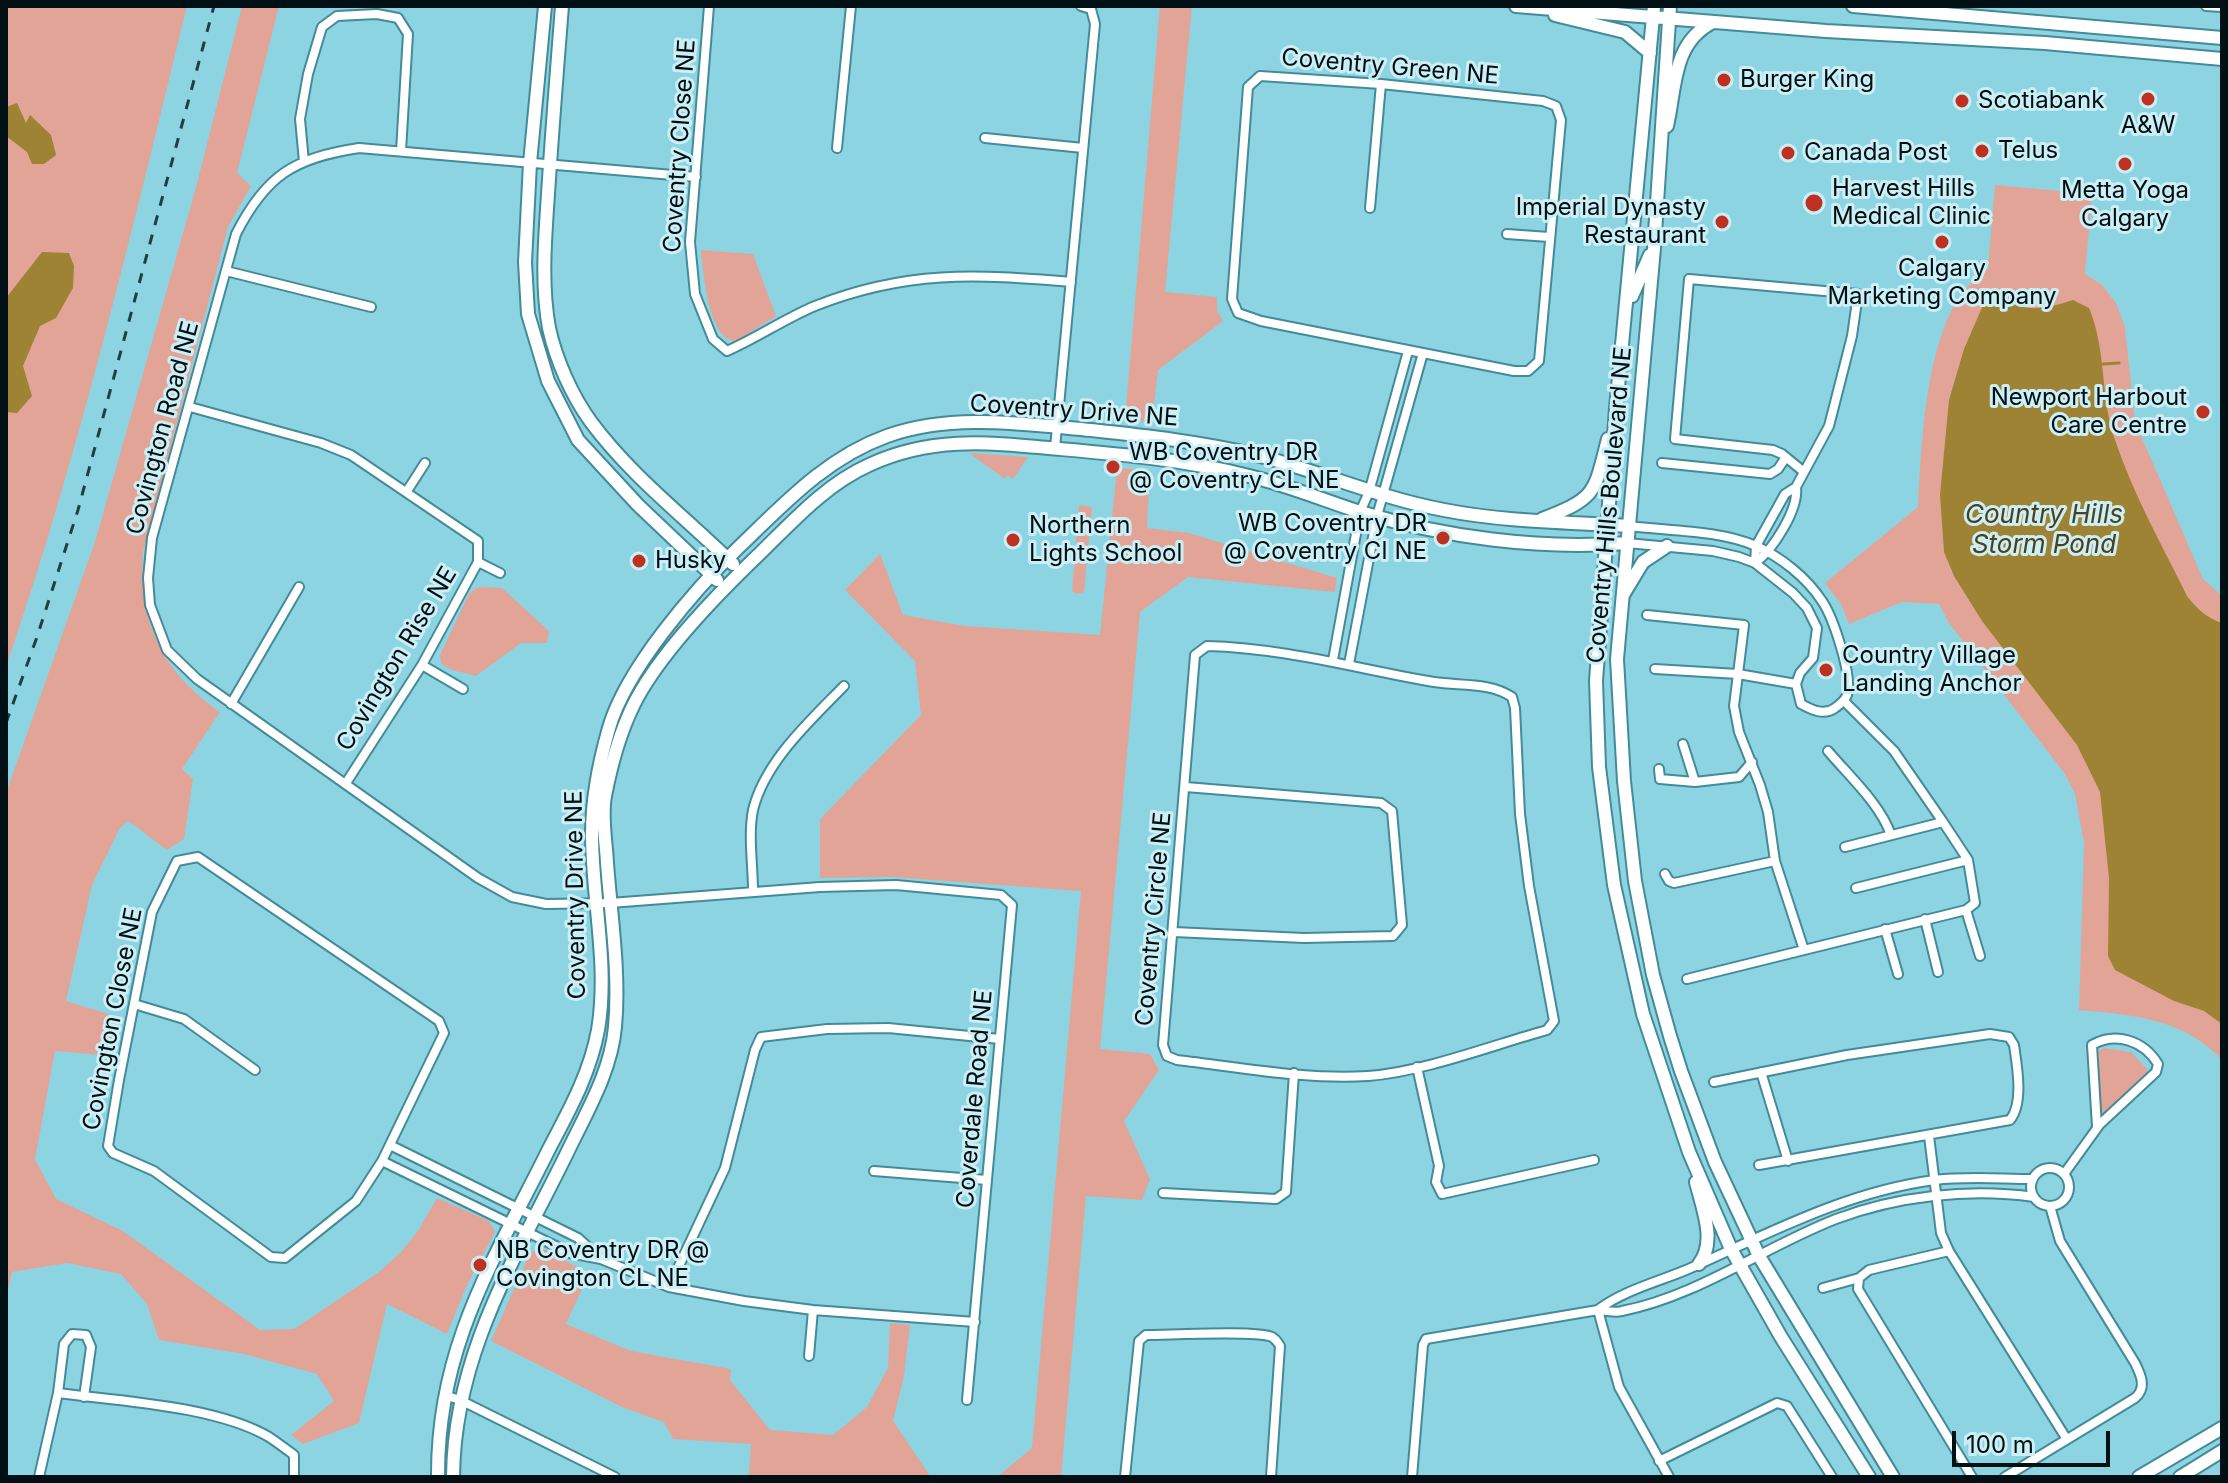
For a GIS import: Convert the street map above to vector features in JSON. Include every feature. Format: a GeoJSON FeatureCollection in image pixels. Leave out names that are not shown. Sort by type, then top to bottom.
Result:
{"type":"FeatureCollection","features":[{"type":"Feature","properties":{"kind":"street"},"geometry":{"type":"LineString","coordinates":[[545,6],[530,163],[525,262],[528,314],[548,381],[578,440],[638,505],[725,588]]}},
{"type":"Feature","properties":{"kind":"street"},"geometry":{"type":"LineString","coordinates":[[562,6],[544,287],[550,330],[565,375],[589,419],[628,468],[742,571]]}},
{"type":"Feature","properties":{"kind":"street","name":"Coventry Close NE"},"geometry":{"type":"LineString","coordinates":[[709,6],[690,242],[695,294],[713,339],[727,351],[811,308],[858,290],[895,282],[985,275],[1071,282]]}},
{"type":"Feature","properties":{"kind":"street"},"geometry":{"type":"LineString","coordinates":[[837,148],[851,6]]}},
{"type":"Feature","properties":{"kind":"street"},"geometry":{"type":"LineString","coordinates":[[1055,448],[1095,24],[1091,9],[1081,6]]}},
{"type":"Feature","properties":{"kind":"street"},"geometry":{"type":"LineString","coordinates":[[1514,6],[1670,12],[1713,22],[2019,41],[2222,59]]}},
{"type":"Feature","properties":{"kind":"street"},"geometry":{"type":"LineString","coordinates":[[1514,6],[1625,32],[1650,53]]}},
{"type":"Feature","properties":{"kind":"street"},"geometry":{"type":"LineString","coordinates":[[1853,6],[2222,38]]}},
{"type":"Feature","properties":{"kind":"street"},"geometry":{"type":"LineString","coordinates":[[2206,6],[2222,7]]}},
{"type":"Feature","properties":{"kind":"street","name":"Coventry Hills Boulevard NE"},"geometry":{"type":"LineString","coordinates":[[1654,11],[1616,408],[1596,681],[1599,767],[1614,885],[1643,1014],[1689,1152],[1731,1249],[1781,1337],[1869,1477]]}},
{"type":"Feature","properties":{"kind":"street","name":"Coventry Hills Boulevard NE"},"geometry":{"type":"LineString","coordinates":[[1670,12],[1654,248],[1617,659],[1624,781],[1635,881],[1653,975],[1681,1071],[1715,1162],[1759,1256],[1893,1477]]}},
{"type":"Feature","properties":{"kind":"street"},"geometry":{"type":"LineString","coordinates":[[304,162],[300,119],[308,74],[322,27],[337,16],[377,14],[398,18],[408,34],[401,151]]}},
{"type":"Feature","properties":{"kind":"street"},"geometry":{"type":"LineString","coordinates":[[1660,139],[1668,126],[1677,68],[1684,50],[1698,30],[1713,22]]}},
{"type":"Feature","properties":{"kind":"street","name":"Coventry Green NE"},"geometry":{"type":"LineString","coordinates":[[1260,76],[1381,84],[1543,101],[1556,106],[1561,120],[1539,361],[1528,371],[1408,351],[1261,321],[1238,313],[1232,299],[1248,87],[1260,76]]}},
{"type":"Feature","properties":{"kind":"street"},"geometry":{"type":"LineString","coordinates":[[1370,208],[1381,84]]}},
{"type":"Feature","properties":{"kind":"street"},"geometry":{"type":"LineString","coordinates":[[985,138],[1083,148]]}},
{"type":"Feature","properties":{"kind":"street","name":"Covington Road NE"},"geometry":{"type":"LineString","coordinates":[[604,903],[546,904],[512,897],[478,878],[197,679],[167,650],[150,605],[148,578],[152,538],[236,234],[251,204],[289,168],[323,154],[359,148],[696,177]]}},
{"type":"Feature","properties":{"kind":"street"},"geometry":{"type":"LineString","coordinates":[[1507,234],[1549,237]]}},
{"type":"Feature","properties":{"kind":"street"},"geometry":{"type":"LineString","coordinates":[[1626,310],[1654,248]]}},
{"type":"Feature","properties":{"kind":"street"},"geometry":{"type":"LineString","coordinates":[[226,271],[371,307]]}},
{"type":"Feature","properties":{"kind":"street"},"geometry":{"type":"LineString","coordinates":[[1755,563],[1756,546],[1785,494],[1796,487],[1829,426],[1852,336],[1858,294],[1689,279],[1675,439],[1773,450],[1804,472]]}},
{"type":"Feature","properties":{"kind":"street"},"geometry":{"type":"LineString","coordinates":[[1333,660],[1360,512],[1369,492],[1408,351]]}},
{"type":"Feature","properties":{"kind":"street"},"geometry":{"type":"LineString","coordinates":[[1349,664],[1377,516],[1423,353]]}},
{"type":"Feature","properties":{"kind":"street","name":"Covington Rise NE"},"geometry":{"type":"LineString","coordinates":[[190,407],[341,451],[407,491],[478,541],[478,562],[422,665],[346,783]]}},
{"type":"Feature","properties":{"kind":"street"},"geometry":{"type":"LineString","coordinates":[[1537,521],[1574,507],[1587,498],[1596,485],[1616,408]]}},
{"type":"Feature","properties":{"kind":"street","name":"Coventry Drive NE"},"geometry":{"type":"LineString","coordinates":[[453,1477],[460,1400],[485,1319],[604,1075],[615,1028],[604,903],[592,835],[595,785],[610,723],[635,670],[712,574],[803,485],[830,463],[890,435],[922,427],[976,422],[1057,427],[1176,439],[1258,456],[1369,492],[1444,510],[1537,521],[1629,526]]}},
{"type":"Feature","properties":{"kind":"street","name":"Coventry Drive NE"},"geometry":{"type":"LineString","coordinates":[[438,1477],[438,1435],[444,1395],[469,1310],[589,1070],[601,1000],[603,804],[611,768],[633,705],[658,665],[725,588],[840,480],[876,462],[930,446],[974,442],[1055,448],[1174,459],[1252,476],[1360,512],[1441,531],[1511,540],[1607,545],[1627,543]]}},
{"type":"Feature","properties":{"kind":"street"},"geometry":{"type":"LineString","coordinates":[[1662,463],[1770,474],[1786,457]]}},
{"type":"Feature","properties":{"kind":"street"},"geometry":{"type":"LineString","coordinates":[[407,491],[425,463]]}},
{"type":"Feature","properties":{"kind":"street"},"geometry":{"type":"LineString","coordinates":[[1755,563],[1769,553],[1798,499],[1796,487]]}},
{"type":"Feature","properties":{"kind":"street"},"geometry":{"type":"LineString","coordinates":[[638,505],[651,488]]}},
{"type":"Feature","properties":{"kind":"street"},"geometry":{"type":"LineString","coordinates":[[1627,543],[1713,551],[1755,563],[1793,593],[1807,608],[1817,628],[1813,658],[1800,673],[1796,684],[1801,704],[1814,711],[1831,711],[1844,701],[1848,686],[1826,607],[1793,569],[1756,546],[1717,537],[1629,526]]}},
{"type":"Feature","properties":{"kind":"street"},"geometry":{"type":"LineString","coordinates":[[1621,598],[1643,562],[1667,546]]}},
{"type":"Feature","properties":{"kind":"street"},"geometry":{"type":"LineString","coordinates":[[478,562],[500,573]]}},
{"type":"Feature","properties":{"kind":"street"},"geometry":{"type":"LineString","coordinates":[[231,704],[299,587]]}},
{"type":"Feature","properties":{"kind":"street"},"geometry":{"type":"LineString","coordinates":[[1647,615],[1744,625],[1734,706],[1739,732],[1768,812],[1775,861],[1804,950]]}},
{"type":"Feature","properties":{"kind":"street","name":"Coventry Circle NE"},"geometry":{"type":"LineString","coordinates":[[1207,646],[1253,647],[1333,660],[1436,682],[1501,689],[1512,697],[1520,814],[1531,901],[1554,1021],[1547,1030],[1417,1067],[1369,1076],[1294,1073],[1177,1060],[1167,1056],[1163,1045],[1195,655],[1207,646]]}},
{"type":"Feature","properties":{"kind":"street"},"geometry":{"type":"LineString","coordinates":[[647,655],[658,665]]}},
{"type":"Feature","properties":{"kind":"street"},"geometry":{"type":"LineString","coordinates":[[422,665],[463,689]]}},
{"type":"Feature","properties":{"kind":"street"},"geometry":{"type":"LineString","coordinates":[[1655,669],[1738,674],[1796,684]]}},
{"type":"Feature","properties":{"kind":"street"},"geometry":{"type":"LineString","coordinates":[[753,891],[753,810],[764,783],[793,738],[844,686]]}},
{"type":"Feature","properties":{"kind":"street"},"geometry":{"type":"LineString","coordinates":[[1687,979],[1966,910],[1975,903],[1968,860],[1894,751],[1844,701]]}},
{"type":"Feature","properties":{"kind":"street"},"geometry":{"type":"LineString","coordinates":[[1683,744],[1695,782]]}},
{"type":"Feature","properties":{"kind":"street"},"geometry":{"type":"LineString","coordinates":[[1828,751],[1872,803],[1891,835]]}},
{"type":"Feature","properties":{"kind":"street"},"geometry":{"type":"LineString","coordinates":[[1659,769],[1660,779],[1695,782],[1739,777],[1752,762]]}},
{"type":"Feature","properties":{"kind":"street"},"geometry":{"type":"LineString","coordinates":[[1174,932],[1304,938],[1393,936],[1402,925],[1392,811],[1381,803],[1186,787]]}},
{"type":"Feature","properties":{"kind":"street"},"geometry":{"type":"LineString","coordinates":[[1845,847],[1943,822]]}},
{"type":"Feature","properties":{"kind":"street","name":"Covington Close NE"},"geometry":{"type":"LineString","coordinates":[[198,857],[439,1021],[444,1033],[382,1161],[356,1201],[285,1258],[271,1257],[154,1171],[113,1153],[108,1146],[134,1004],[152,912],[177,861],[198,857]]}},
{"type":"Feature","properties":{"kind":"street"},"geometry":{"type":"LineString","coordinates":[[1856,888],[1968,860]]}},
{"type":"Feature","properties":{"kind":"street"},"geometry":{"type":"LineString","coordinates":[[1665,874],[1674,883],[1775,861]]}},
{"type":"Feature","properties":{"kind":"street","name":"Coverdale Road NE"},"geometry":{"type":"LineString","coordinates":[[604,903],[753,891],[896,885],[1001,895],[1012,905],[967,1400]]}},
{"type":"Feature","properties":{"kind":"street"},"geometry":{"type":"LineString","coordinates":[[1966,910],[1980,956]]}},
{"type":"Feature","properties":{"kind":"street"},"geometry":{"type":"LineString","coordinates":[[1925,919],[1938,972]]}},
{"type":"Feature","properties":{"kind":"street"},"geometry":{"type":"LineString","coordinates":[[1885,929],[1898,974]]}},
{"type":"Feature","properties":{"kind":"street"},"geometry":{"type":"LineString","coordinates":[[134,1004],[184,1019],[255,1070]]}},
{"type":"Feature","properties":{"kind":"street"},"geometry":{"type":"LineString","coordinates":[[669,1287],[725,1168],[761,1037],[827,1029],[888,1028],[1000,1039]]}},
{"type":"Feature","properties":{"kind":"street"},"geometry":{"type":"LineString","coordinates":[[1714,1082],[1922,1043],[1990,1034],[2009,1037],[2014,1045],[2017,1104],[2010,1120],[1759,1165]]}},
{"type":"Feature","properties":{"kind":"street"},"geometry":{"type":"LineString","coordinates":[[2064,1174],[2097,1127],[2156,1072],[2158,1064],[2152,1054],[2133,1040],[2102,1039],[2092,1045],[2097,1127]]}},
{"type":"Feature","properties":{"kind":"street"},"geometry":{"type":"LineString","coordinates":[[1417,1067],[1439,1166],[1436,1182],[1442,1194],[1594,1160]]}},
{"type":"Feature","properties":{"kind":"street"},"geometry":{"type":"LineString","coordinates":[[1761,1072],[1788,1161]]}},
{"type":"Feature","properties":{"kind":"street"},"geometry":{"type":"LineString","coordinates":[[1163,1193],[1276,1199],[1286,1192],[1294,1073]]}},
{"type":"Feature","properties":{"kind":"street"},"geometry":{"type":"LineString","coordinates":[[1929,1136],[1941,1233],[1949,1251],[2066,1438]]}},
{"type":"Feature","properties":{"kind":"street"},"geometry":{"type":"LineString","coordinates":[[390,1145],[578,1238],[601,1259]]}},
{"type":"Feature","properties":{"kind":"street"},"geometry":{"type":"LineString","coordinates":[[1689,1152],[1708,1241],[1707,1252],[1699,1264]]}},
{"type":"Feature","properties":{"kind":"street"},"geometry":{"type":"LineString","coordinates":[[382,1161],[570,1253],[601,1259],[669,1287],[813,1310],[975,1322]]}},
{"type":"Feature","properties":{"kind":"street"},"geometry":{"type":"LineString","coordinates":[[2034,1197],[2033,1179],[2036,1174],[2047,1168],[2064,1174],[2069,1191],[2062,1202],[2050,1206]]}},
{"type":"Feature","properties":{"kind":"street"},"geometry":{"type":"LineString","coordinates":[[874,1171],[987,1180]]}},
{"type":"Feature","properties":{"kind":"street"},"geometry":{"type":"LineString","coordinates":[[1598,1310],[1616,1297],[1851,1199],[1935,1180],[2033,1179]]}},
{"type":"Feature","properties":{"kind":"street"},"geometry":{"type":"LineString","coordinates":[[1412,1477],[1426,1339],[1598,1310],[1620,1312],[1676,1293],[1836,1219],[1891,1203],[1982,1193],[2034,1197],[2050,1206],[2060,1241],[2135,1363],[2143,1383],[2140,1394],[2135,1398],[2005,1477]]}},
{"type":"Feature","properties":{"kind":"street"},"geometry":{"type":"LineString","coordinates":[[1823,1288],[1859,1278],[1869,1270],[1949,1251]]}},
{"type":"Feature","properties":{"kind":"street"},"geometry":{"type":"LineString","coordinates":[[1859,1278],[1858,1289],[1972,1477]]}},
{"type":"Feature","properties":{"kind":"street"},"geometry":{"type":"LineString","coordinates":[[809,1356],[813,1310]]}},
{"type":"Feature","properties":{"kind":"street"},"geometry":{"type":"LineString","coordinates":[[1598,1310],[1619,1387],[1669,1477]]}},
{"type":"Feature","properties":{"kind":"street"},"geometry":{"type":"LineString","coordinates":[[39,1477],[58,1393],[64,1344],[72,1334],[86,1335],[91,1347],[84,1397]]}},
{"type":"Feature","properties":{"kind":"street"},"geometry":{"type":"LineString","coordinates":[[1125,1477],[1139,1341],[1146,1335],[1266,1336],[1276,1340],[1280,1346],[1271,1477]]}},
{"type":"Feature","properties":{"kind":"street"},"geometry":{"type":"LineString","coordinates":[[457,1344],[474,1351]]}},
{"type":"Feature","properties":{"kind":"street"},"geometry":{"type":"LineString","coordinates":[[58,1393],[175,1409],[230,1421],[268,1436],[294,1455],[294,1477]]}},
{"type":"Feature","properties":{"kind":"street"},"geometry":{"type":"LineString","coordinates":[[444,1395],[460,1400],[601,1474],[615,1477]]}},
{"type":"Feature","properties":{"kind":"street"},"geometry":{"type":"LineString","coordinates":[[1659,1461],[1781,1403],[1787,1406],[1832,1477]]}},
{"type":"Feature","properties":{"kind":"street"},"geometry":{"type":"LineString","coordinates":[[2139,1477],[2222,1428]]}},
{"type":"Feature","properties":{"kind":"street"},"geometry":{"type":"LineString","coordinates":[[2180,1477],[2222,1451]]}},
{"type":"Feature","properties":{"kind":"shaded area"},"geometry":{"type":"Polygon","coordinates":[[[6,6],[187,6],[82,421],[6,667],[6,6]]]}},
{"type":"Feature","properties":{"kind":"shaded area"},"geometry":{"type":"Polygon","coordinates":[[[242,6],[279,6],[237,173],[251,186],[228,227],[143,552],[145,601],[158,643],[183,680],[220,712],[182,769],[193,779],[184,839],[167,850],[128,821],[120,828],[92,885],[66,1001],[121,1018],[113,1056],[55,1051],[35,1159],[56,1199],[123,1231],[260,1330],[294,1329],[379,1272],[418,1231],[437,1198],[489,1221],[495,1232],[467,1285],[447,1334],[387,1304],[359,1423],[303,1444],[291,1435],[334,1401],[317,1374],[244,1354],[159,1340],[147,1304],[121,1274],[67,1263],[12,1272],[6,1298],[6,793],[95,542],[195,191],[242,6]]]}},
{"type":"Feature","properties":{"kind":"shaded area"},"geometry":{"type":"Polygon","coordinates":[[[1160,6],[1192,6],[1165,292],[1217,297],[1217,310],[1223,321],[1158,370],[1152,422],[1125,420],[1160,6]]]}},
{"type":"Feature","properties":{"kind":"shaded area","name":"Country Hills Storm Pond"},"geometry":{"type":"Polygon","coordinates":[[[1995,185],[2092,194],[2085,274],[2102,285],[2116,303],[2125,327],[2135,422],[2203,579],[2222,596],[2222,1060],[2191,1035],[2174,1027],[2137,1017],[2079,1010],[2084,843],[2075,794],[2065,774],[1949,623],[1939,604],[1902,602],[1849,624],[1841,604],[1825,583],[1918,507],[1923,428],[1938,345],[1958,299],[1988,268],[1995,185]]]}},
{"type":"Feature","properties":{"kind":"shaded area"},"geometry":{"type":"Polygon","coordinates":[[[701,250],[753,254],[776,316],[736,341],[727,338],[713,318],[701,250]]]}},
{"type":"Feature","properties":{"kind":"shaded area"},"geometry":{"type":"Polygon","coordinates":[[[969,453],[1028,457],[1013,479],[1007,475],[1005,479],[969,453]]]}},
{"type":"Feature","properties":{"kind":"shaded area"},"geometry":{"type":"Polygon","coordinates":[[[1117,468],[1150,470],[1147,528],[1189,533],[1337,578],[1335,592],[1188,577],[1140,612],[1100,1049],[1150,1054],[1159,1070],[1124,1121],[1150,1179],[1142,1200],[1086,1196],[1061,1477],[997,1477],[1032,1448],[1081,891],[892,877],[820,878],[820,819],[921,715],[915,661],[845,590],[880,554],[903,615],[965,626],[1100,635],[1117,468]]]}},
{"type":"Feature","properties":{"kind":"shaded area"},"geometry":{"type":"Polygon","coordinates":[[[1079,505],[1092,507],[1084,592],[1077,594],[1072,591],[1079,505]]]}},
{"type":"Feature","properties":{"kind":"shaded area"},"geometry":{"type":"Polygon","coordinates":[[[483,587],[502,588],[549,631],[547,643],[521,643],[476,676],[445,666],[441,663],[440,655],[469,594],[483,587]]]}},
{"type":"Feature","properties":{"kind":"shaded area"},"geometry":{"type":"Polygon","coordinates":[[[2103,1048],[2131,1052],[2147,1069],[2148,1080],[2100,1124],[2092,1057],[2103,1048]]]}},
{"type":"Feature","properties":{"kind":"shaded area"},"geometry":{"type":"Polygon","coordinates":[[[542,1248],[589,1274],[566,1324],[631,1351],[731,1369],[730,1380],[770,1430],[833,1435],[867,1407],[888,1368],[890,1323],[910,1325],[904,1376],[893,1421],[930,1476],[942,1477],[749,1477],[751,1444],[673,1439],[664,1422],[624,1408],[491,1341],[530,1253],[542,1248]]]}},
{"type":"Feature","properties":{"kind":"water"},"geometry":{"type":"Polygon","coordinates":[[[17,103],[26,123],[30,115],[51,135],[56,155],[44,164],[32,164],[27,152],[6,136],[6,107],[17,103]]]}},
{"type":"Feature","properties":{"kind":"water"},"geometry":{"type":"Polygon","coordinates":[[[42,252],[69,253],[74,266],[73,288],[56,318],[40,326],[23,366],[32,396],[17,413],[6,412],[6,298],[42,252]]]}},
{"type":"Feature","properties":{"kind":"water","name":"Country Hills Storm Pond"},"geometry":{"type":"Polygon","coordinates":[[[1993,293],[2023,307],[2041,308],[2073,300],[2089,308],[2099,341],[2110,424],[2130,480],[2187,596],[2203,612],[2222,623],[2222,1024],[2204,1011],[2174,1001],[2115,970],[2108,956],[2109,878],[2100,792],[2077,745],[1982,621],[1954,576],[1944,552],[1940,495],[1949,400],[1964,349],[1987,296],[1993,293]]]}},
{"type":"Feature","properties":{"kind":"waterway"},"geometry":{"type":"LineString","coordinates":[[2103,364],[2119,363]]}},
{"type":"Feature","properties":{"kind":"railway"},"geometry":{"type":"LineString","coordinates":[[6,723],[78,510],[214,6]]}},
{"type":"Feature","properties":{"kind":"place","name":"Burger King"},"geometry":{"type":"Point","coordinates":[1724,80]}},
{"type":"Feature","properties":{"kind":"place","name":"A&W"},"geometry":{"type":"Point","coordinates":[2148,99]}},
{"type":"Feature","properties":{"kind":"place","name":"Scotiabank"},"geometry":{"type":"Point","coordinates":[1962,101]}},
{"type":"Feature","properties":{"kind":"place","name":"Telus"},"geometry":{"type":"Point","coordinates":[1982,151]}},
{"type":"Feature","properties":{"kind":"place","name":"Canada Post"},"geometry":{"type":"Point","coordinates":[1788,153]}},
{"type":"Feature","properties":{"kind":"place","name":"Metta Yoga Calgary"},"geometry":{"type":"Point","coordinates":[2125,164]}},
{"type":"Feature","properties":{"kind":"place","name":"Harvest Hills Medical Clinic"},"geometry":{"type":"Point","coordinates":[1814,203]}},
{"type":"Feature","properties":{"kind":"place","name":"Imperial Dynasty Restaurant"},"geometry":{"type":"Point","coordinates":[1722,222]}},
{"type":"Feature","properties":{"kind":"place","name":"Calgary Marketing Company"},"geometry":{"type":"Point","coordinates":[1942,242]}},
{"type":"Feature","properties":{"kind":"place","name":"Newport Harbout Care Centre"},"geometry":{"type":"Point","coordinates":[2203,412]}},
{"type":"Feature","properties":{"kind":"place","name":"WB Coventry DR @ Coventry CL NE"},"geometry":{"type":"Point","coordinates":[1113,467]}},
{"type":"Feature","properties":{"kind":"place","name":"WB Coventry DR @ Coventry CI NE"},"geometry":{"type":"Point","coordinates":[1443,538]}},
{"type":"Feature","properties":{"kind":"place","name":"Northern Lights School"},"geometry":{"type":"Point","coordinates":[1013,540]}},
{"type":"Feature","properties":{"kind":"place","name":"Husky"},"geometry":{"type":"Point","coordinates":[639,561]}},
{"type":"Feature","properties":{"kind":"place","name":"Country Village Landing Anchor"},"geometry":{"type":"Point","coordinates":[1826,670]}},
{"type":"Feature","properties":{"kind":"place","name":"NB Coventry DR @ Covington CL NE"},"geometry":{"type":"Point","coordinates":[480,1265]}}]}
